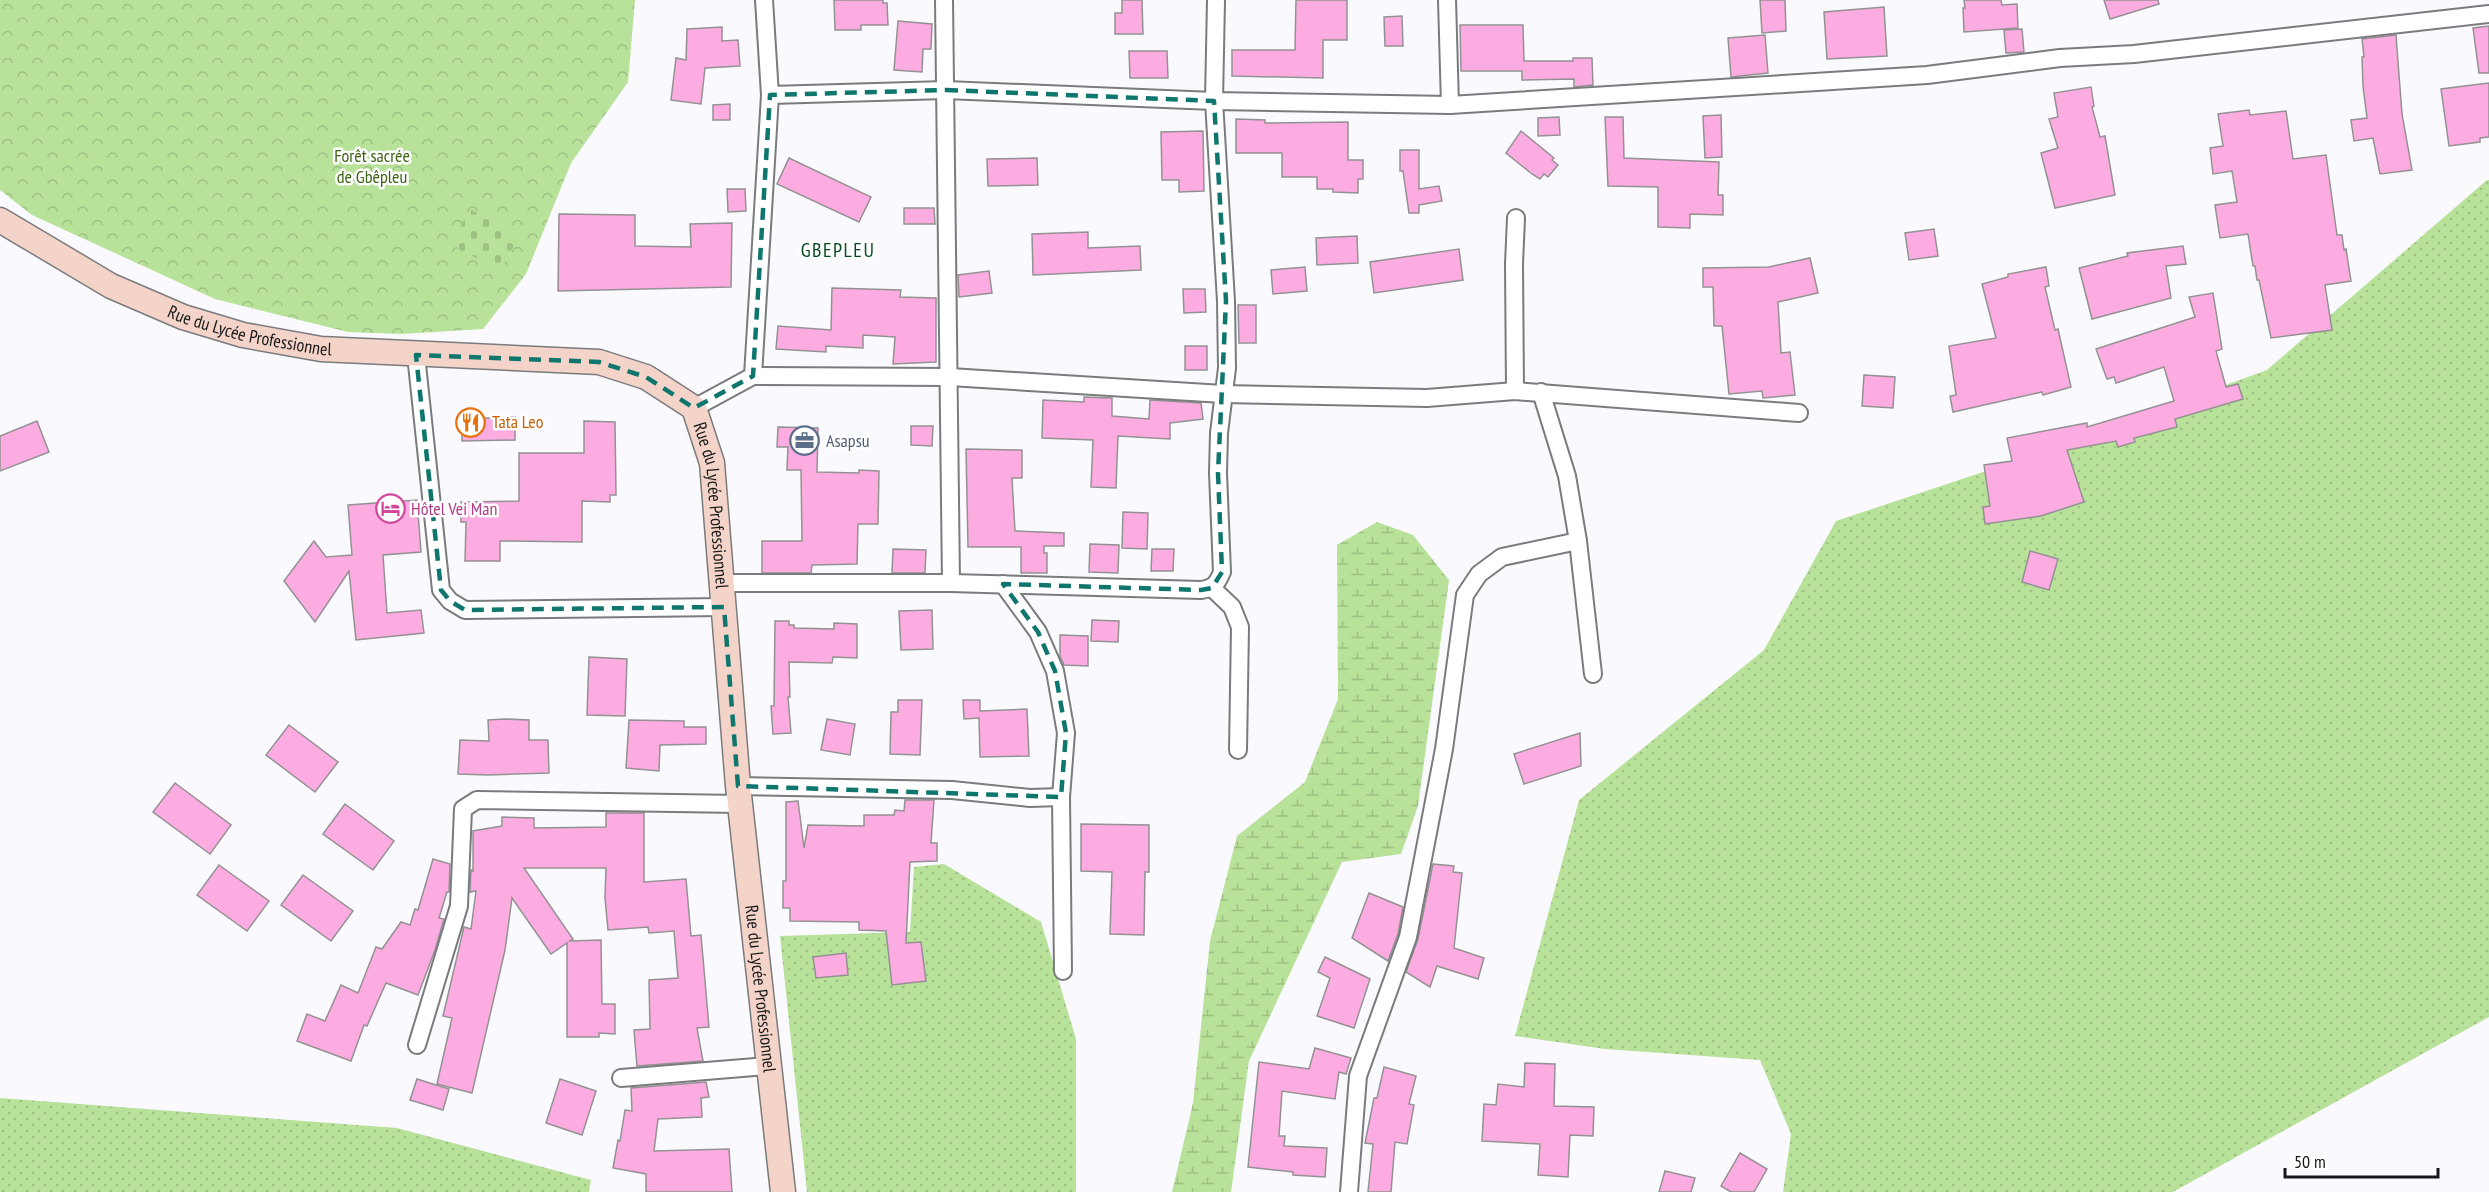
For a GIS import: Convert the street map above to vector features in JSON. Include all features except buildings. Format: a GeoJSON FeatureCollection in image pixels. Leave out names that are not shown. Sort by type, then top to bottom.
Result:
{"type":"FeatureCollection","features":[{"type":"Feature","properties":{"kind":"main road","name":"Rue du Lycée Professionnel"},"geometry":{"type":"LineString","coordinates":[[0,219],[111,286],[183,316],[243,335],[321,349],[599,362],[646,377],[693,408],[712,463],[739,795],[783,1192]]}},
{"type":"Feature","properties":{"kind":"street"},"geometry":{"type":"LineString","coordinates":[[753,375],[770,95],[764,0]]}},
{"type":"Feature","properties":{"kind":"street"},"geometry":{"type":"LineString","coordinates":[[944,0],[951,583]]}},
{"type":"Feature","properties":{"kind":"street"},"geometry":{"type":"LineString","coordinates":[[722,583],[951,583],[1200,590],[1212,588],[1218,582],[1222,572],[1218,473],[1219,433],[1227,368],[1226,301],[1214,101],[1216,0]]}},
{"type":"Feature","properties":{"kind":"street"},"geometry":{"type":"LineString","coordinates":[[1448,0],[1450,105]]}},
{"type":"Feature","properties":{"kind":"street"},"geometry":{"type":"LineString","coordinates":[[770,95],[946,90],[1214,101],[1450,105],[1927,75],[2060,58],[2133,54],[2489,14]]}},
{"type":"Feature","properties":{"kind":"street"},"geometry":{"type":"LineString","coordinates":[[1515,391],[1516,218]]}},
{"type":"Feature","properties":{"kind":"street"},"geometry":{"type":"LineString","coordinates":[[416,355],[441,590],[450,601],[465,610],[724,607]]}},
{"type":"Feature","properties":{"kind":"street"},"geometry":{"type":"LineString","coordinates":[[693,408],[753,375],[950,377],[1223,394],[1427,398],[1515,391],[1799,413]]}},
{"type":"Feature","properties":{"kind":"street"},"geometry":{"type":"LineString","coordinates":[[1541,392],[1567,476],[1578,541],[1593,674]]}},
{"type":"Feature","properties":{"kind":"street"},"geometry":{"type":"LineString","coordinates":[[1349,1192],[1358,1076],[1408,937],[1444,749],[1465,595],[1479,574],[1502,556],[1578,541]]}},
{"type":"Feature","properties":{"kind":"street"},"geometry":{"type":"LineString","coordinates":[[1003,584],[1038,632],[1055,671],[1066,733],[1061,797],[1063,971]]}},
{"type":"Feature","properties":{"kind":"street"},"geometry":{"type":"LineString","coordinates":[[1212,588],[1232,607],[1240,627],[1238,750]]}},
{"type":"Feature","properties":{"kind":"street"},"geometry":{"type":"LineString","coordinates":[[417,1045],[459,906],[463,809],[477,800],[952,790],[1030,798],[1061,797]]}},
{"type":"Feature","properties":{"kind":"street"},"geometry":{"type":"LineString","coordinates":[[621,1078],[768,1066]]}},
{"type":"Feature","properties":{"kind":"highlighted area"},"geometry":{"type":"Polygon","coordinates":[[[946,90],[1214,101],[1226,301],[1218,473],[1222,572],[1212,588],[1201,590],[1003,584],[1038,632],[1055,671],[1066,733],[1061,797],[738,786],[724,607],[465,610],[450,601],[441,590],[416,355],[599,362],[646,377],[694,408],[753,376],[770,95],[946,90]]]}},
{"type":"Feature","properties":{"kind":"green space","name":"Forêt sacrée de Gbêpleu"},"geometry":{"type":"Polygon","coordinates":[[[0,0],[635,0],[628,82],[571,163],[526,274],[483,329],[401,334],[348,332],[215,299],[32,215],[0,190],[0,0]]]}},
{"type":"Feature","properties":{"kind":"green space"},"geometry":{"type":"Polygon","coordinates":[[[2489,180],[2489,1017],[2173,1192],[1783,1192],[1791,1134],[1760,1060],[1605,1049],[1515,1036],[1579,800],[1764,650],[1836,521],[2019,460],[2267,370],[2489,180]]]}},
{"type":"Feature","properties":{"kind":"green space"},"geometry":{"type":"Polygon","coordinates":[[[470,209],[519,237],[499,271],[451,244],[470,209]]]}},
{"type":"Feature","properties":{"kind":"green space"},"geometry":{"type":"Polygon","coordinates":[[[1377,522],[1413,535],[1449,580],[1418,806],[1401,854],[1342,862],[1249,1061],[1231,1192],[1172,1192],[1193,1103],[1210,941],[1237,836],[1305,782],[1338,699],[1337,545],[1377,522]]]}},
{"type":"Feature","properties":{"kind":"green space"},"geometry":{"type":"Polygon","coordinates":[[[944,864],[1041,922],[1076,1039],[1076,1192],[807,1192],[780,936],[910,932],[914,867],[944,864]]]}},
{"type":"Feature","properties":{"kind":"green space"},"geometry":{"type":"Polygon","coordinates":[[[0,1098],[397,1128],[591,1180],[589,1192],[0,1192],[0,1098]]]}},
{"type":"Feature","properties":{"kind":"place","name":"Tata Leo"},"geometry":{"type":"Point","coordinates":[471,422]}},
{"type":"Feature","properties":{"kind":"place","name":"Asapsu"},"geometry":{"type":"Point","coordinates":[805,441]}},
{"type":"Feature","properties":{"kind":"place","name":"Hôtel Vei Man"},"geometry":{"type":"Point","coordinates":[390,509]}},
{"type":"Feature","properties":{"kind":"district","name":"GBEPLEU"},"geometry":{"type":"Point","coordinates":[838,250]}}]}
